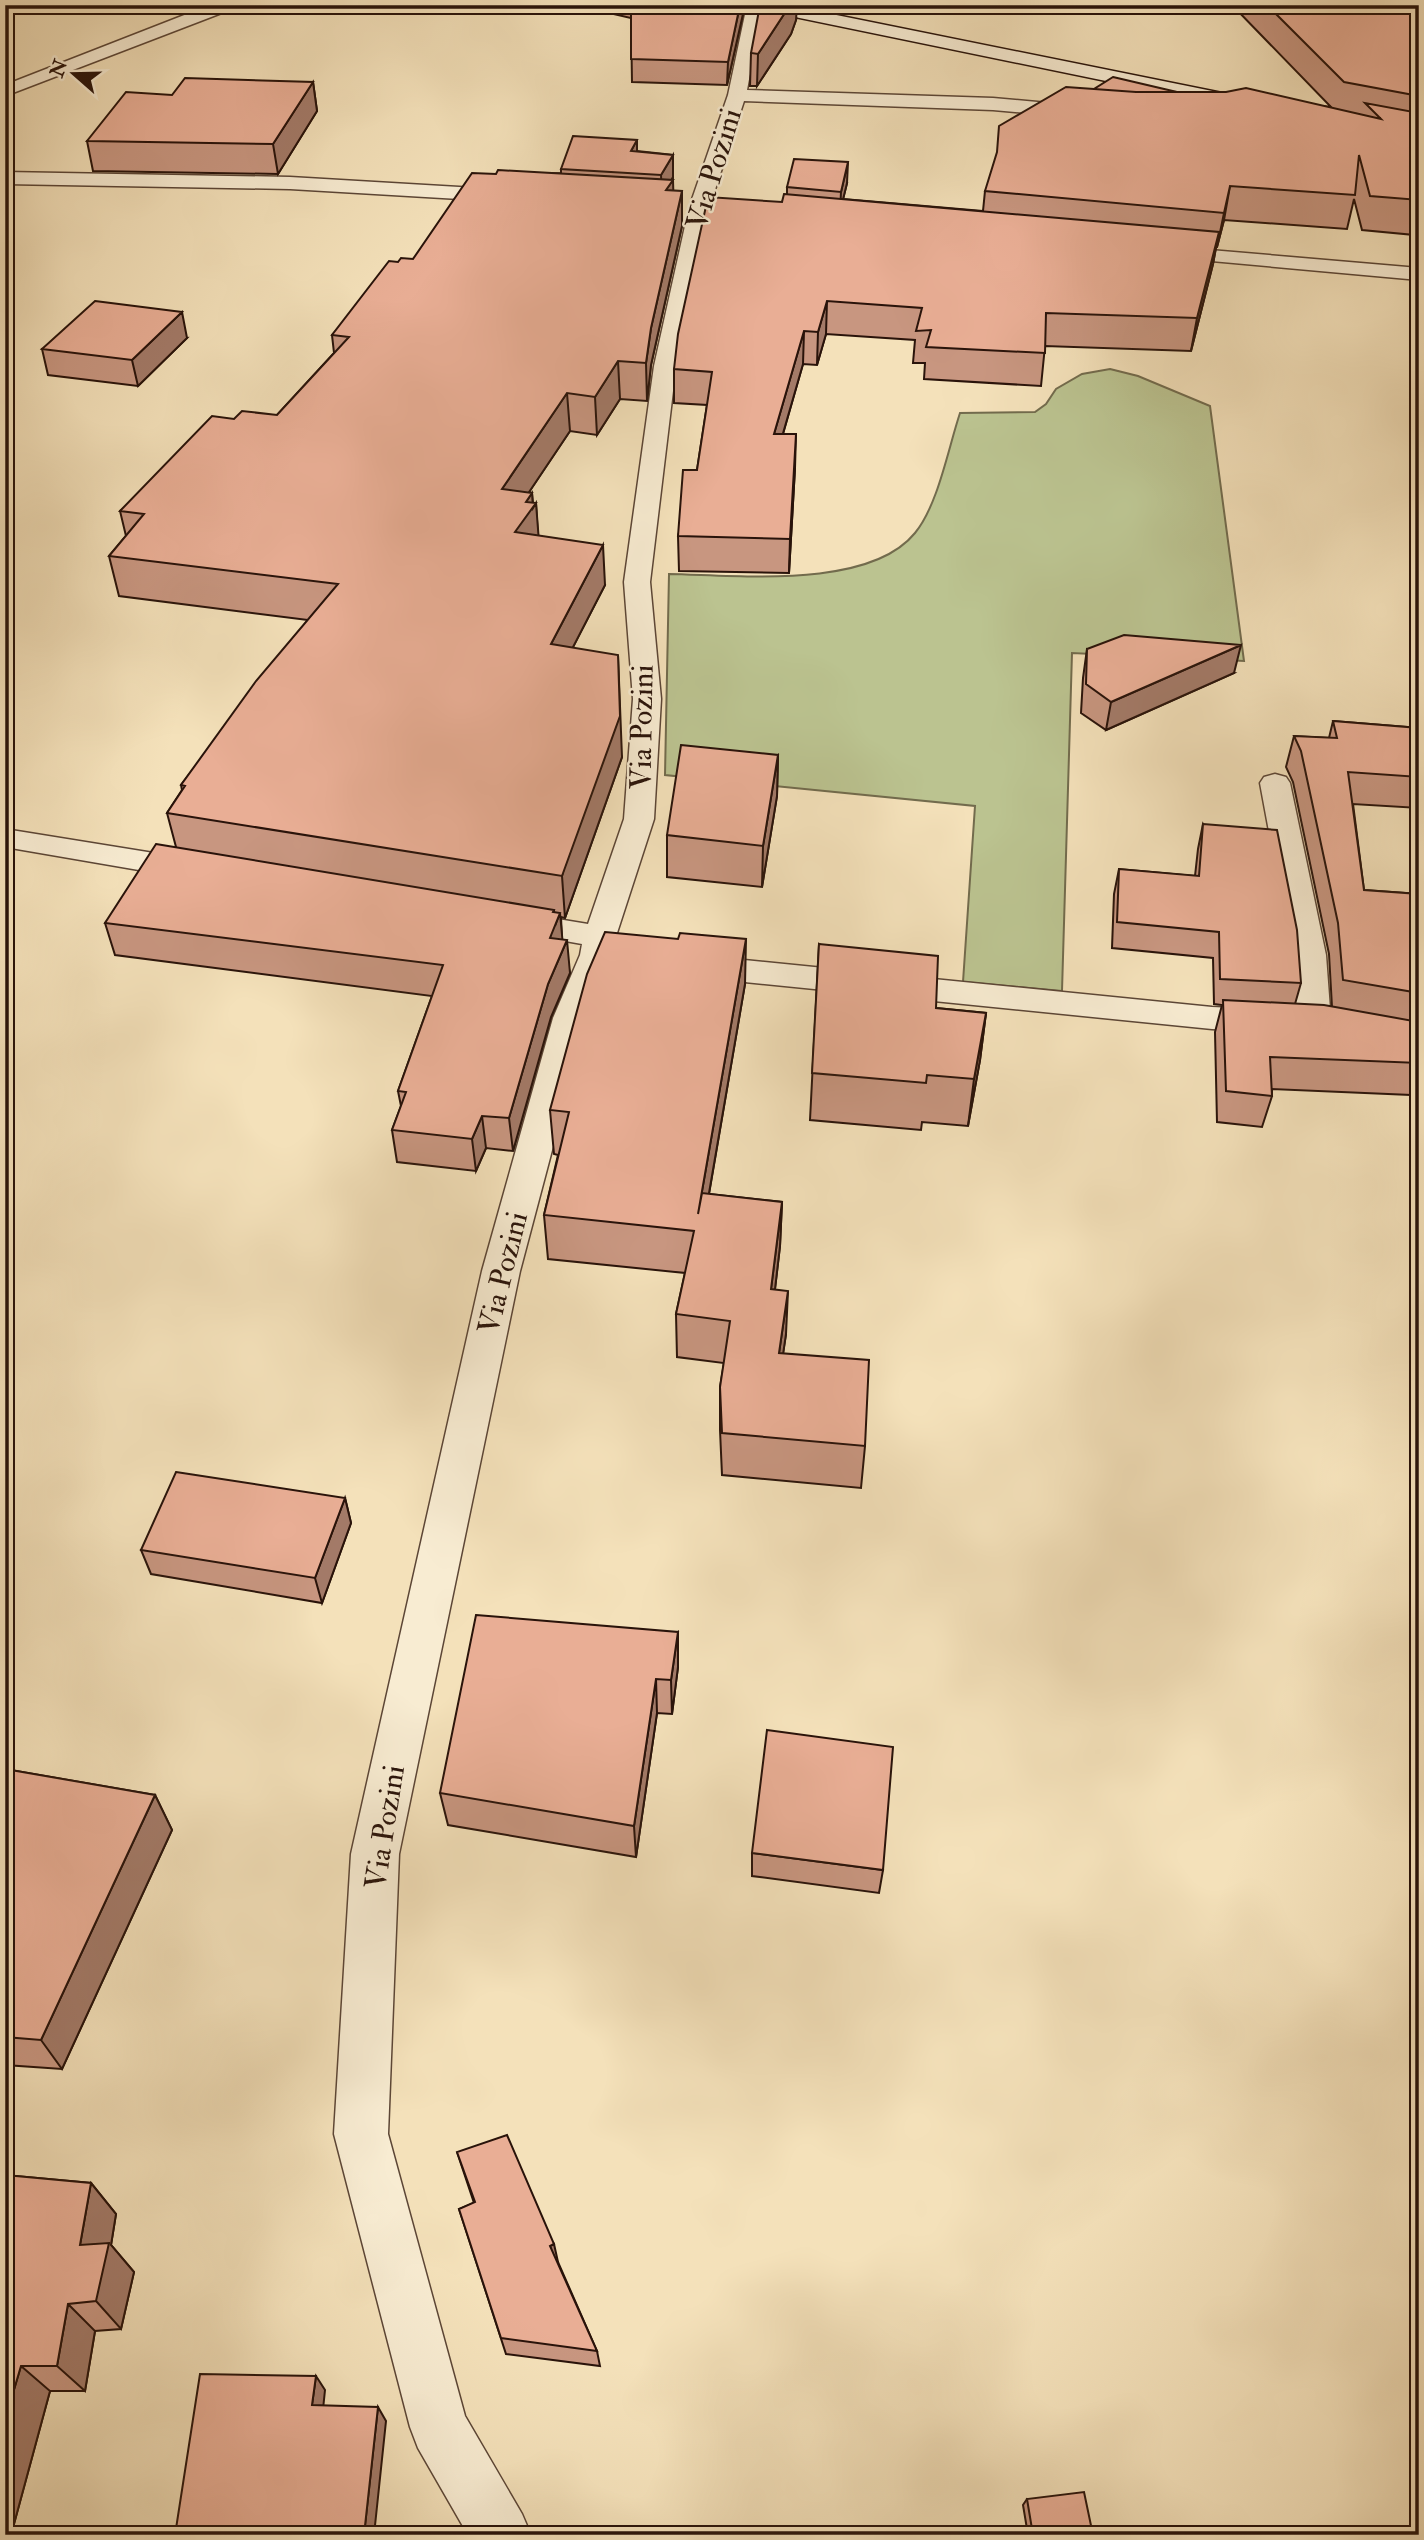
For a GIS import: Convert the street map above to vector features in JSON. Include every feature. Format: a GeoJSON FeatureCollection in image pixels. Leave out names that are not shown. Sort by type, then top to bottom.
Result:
{"type":"FeatureCollection","features":[{"type":"Feature","properties":{"kind":"street"},"geometry":{"type":"LineString","coordinates":[[5,91],[226,5]]}},
{"type":"Feature","properties":{"kind":"street","name":"Via Pozini"},"geometry":{"type":"LineString","coordinates":[[501,2535],[439,2427],[361,2134],[375,1854],[501,1271],[570,1018],[607,950],[639,819],[647,699],[637,582],[665,366],[699,208],[737,95],[755,5]]}},
{"type":"Feature","properties":{"kind":"street"},"geometry":{"type":"LineString","coordinates":[[761,5],[1259,106],[1220,116]]}},
{"type":"Feature","properties":{"kind":"street"},"geometry":{"type":"LineString","coordinates":[[737,95],[993,104],[1104,114]]}},
{"type":"Feature","properties":{"kind":"street"},"geometry":{"type":"LineString","coordinates":[[5,178],[290,183],[528,197]]}},
{"type":"Feature","properties":{"kind":"street"},"geometry":{"type":"LineString","coordinates":[[1138,249],[1419,274]]}},
{"type":"Feature","properties":{"kind":"street"},"geometry":{"type":"LineString","coordinates":[[666,962],[1212,1018],[1327,1025],[1309,955],[1275,783]]}},
{"type":"Feature","properties":{"kind":"street"},"geometry":{"type":"LineString","coordinates":[[5,838],[232,876]]}},
{"type":"Feature","properties":{"kind":"street"},"geometry":{"type":"LineString","coordinates":[[477,916],[607,950]]}},
{"type":"Feature","properties":{"kind":"green space"},"geometry":{"type":"Polygon","coordinates":[[[1110,369],[1138,376],[1210,406],[1244,661],[1072,653],[1062,991],[963,982],[975,806],[665,775],[669,574],[800,575],[866,564],[894,551],[915,533],[930,508],[960,413],[1035,412],[1046,404],[1056,389],[1082,374],[1110,369]]]}},
{"type":"Feature","properties":{"kind":"building"},"geometry":{"type":"Polygon","coordinates":[[[631,5],[740,5],[728,62],[631,59],[631,5]]]}},
{"type":"Feature","properties":{"kind":"building"},"geometry":{"type":"Polygon","coordinates":[[[760,5],[790,5],[758,54],[751,53],[760,5]]]}},
{"type":"Feature","properties":{"kind":"building"},"geometry":{"type":"Polygon","coordinates":[[[1267,5],[1419,5],[1419,96],[1344,82],[1267,5]]]}},
{"type":"Feature","properties":{"kind":"building"},"geometry":{"type":"Polygon","coordinates":[[[1113,77],[1177,92],[1094,89],[1113,77]]]}},
{"type":"Feature","properties":{"kind":"building"},"geometry":{"type":"Polygon","coordinates":[[[185,78],[313,82],[273,144],[87,141],[126,92],[172,95],[185,78]]]}},
{"type":"Feature","properties":{"kind":"building"},"geometry":{"type":"Polygon","coordinates":[[[1066,87],[1136,92],[1226,92],[1246,88],[1381,119],[1365,103],[1419,113],[1419,200],[1370,196],[1359,155],[1355,195],[1230,186],[1224,213],[985,191],[997,152],[999,126],[1066,87]]]}},
{"type":"Feature","properties":{"kind":"building"},"geometry":{"type":"Polygon","coordinates":[[[573,136],[637,140],[631,151],[673,155],[661,175],[561,169],[573,136]]]}},
{"type":"Feature","properties":{"kind":"building"},"geometry":{"type":"Polygon","coordinates":[[[794,159],[848,162],[841,192],[787,187],[794,159]]]}},
{"type":"Feature","properties":{"kind":"building"},"geometry":{"type":"Polygon","coordinates":[[[498,170],[673,180],[666,190],[682,191],[651,328],[646,363],[618,361],[595,397],[567,393],[502,489],[532,493],[526,502],[536,503],[515,532],[603,545],[551,644],[618,655],[620,716],[562,876],[167,813],[185,786],[181,785],[256,681],[338,584],[109,556],[144,514],[120,511],[212,416],[234,419],[242,411],[277,415],[349,337],[332,335],[389,261],[413,259],[472,173],[496,174],[498,170]]]}},
{"type":"Feature","properties":{"kind":"building"},"geometry":{"type":"Polygon","coordinates":[[[784,194],[1219,232],[1197,318],[1046,313],[1045,353],[926,347],[931,330],[916,331],[922,308],[827,301],[818,332],[804,331],[774,434],[796,434],[790,539],[678,536],[683,470],[697,470],[712,372],[674,369],[678,334],[708,197],[782,202],[784,194]]]}},
{"type":"Feature","properties":{"kind":"building"},"geometry":{"type":"Polygon","coordinates":[[[95,301],[182,312],[132,360],[42,349],[95,301]]]}},
{"type":"Feature","properties":{"kind":"building"},"geometry":{"type":"Polygon","coordinates":[[[1124,635],[1241,645],[1111,702],[1086,684],[1087,649],[1124,635]]]}},
{"type":"Feature","properties":{"kind":"building"},"geometry":{"type":"Polygon","coordinates":[[[1333,721],[1419,728],[1419,777],[1348,772],[1364,890],[1419,894],[1419,993],[1343,980],[1338,923],[1301,751],[1294,736],[1337,738],[1333,721]]]}},
{"type":"Feature","properties":{"kind":"building"},"geometry":{"type":"Polygon","coordinates":[[[681,745],[778,755],[763,846],[667,835],[681,745]]]}},
{"type":"Feature","properties":{"kind":"building"},"geometry":{"type":"Polygon","coordinates":[[[1203,824],[1277,830],[1297,930],[1301,983],[1220,979],[1219,932],[1117,922],[1119,869],[1199,876],[1203,824]]]}},
{"type":"Feature","properties":{"kind":"building"},"geometry":{"type":"Polygon","coordinates":[[[156,844],[560,913],[550,938],[567,940],[548,984],[509,1118],[482,1116],[472,1139],[392,1130],[406,1092],[398,1091],[443,965],[105,923],[156,844]]]}},
{"type":"Feature","properties":{"kind":"building"},"geometry":{"type":"Polygon","coordinates":[[[605,932],[678,939],[680,933],[746,939],[698,1214],[702,1193],[782,1202],[771,1289],[788,1291],[779,1353],[869,1360],[865,1446],[722,1433],[720,1387],[730,1321],[676,1314],[694,1231],[544,1215],[569,1112],[550,1110],[587,974],[605,932]]]}},
{"type":"Feature","properties":{"kind":"building"},"geometry":{"type":"Polygon","coordinates":[[[819,944],[938,956],[936,1008],[986,1013],[974,1079],[927,1075],[926,1083],[812,1073],[819,944]]]}},
{"type":"Feature","properties":{"kind":"building"},"geometry":{"type":"Polygon","coordinates":[[[1223,1000],[1324,1005],[1419,1022],[1419,1063],[1270,1057],[1272,1096],[1226,1091],[1223,1000]]]}},
{"type":"Feature","properties":{"kind":"building"},"geometry":{"type":"Polygon","coordinates":[[[176,1472],[345,1498],[315,1578],[141,1550],[176,1472]]]}},
{"type":"Feature","properties":{"kind":"building"},"geometry":{"type":"Polygon","coordinates":[[[476,1615],[678,1632],[671,1680],[656,1679],[634,1826],[440,1793],[476,1615]]]}},
{"type":"Feature","properties":{"kind":"building"},"geometry":{"type":"Polygon","coordinates":[[[767,1730],[893,1747],[883,1870],[752,1853],[767,1730]]]}},
{"type":"Feature","properties":{"kind":"building"},"geometry":{"type":"Polygon","coordinates":[[[5,1769],[155,1795],[41,2040],[5,2037],[5,1769]]]}},
{"type":"Feature","properties":{"kind":"building"},"geometry":{"type":"Polygon","coordinates":[[[507,2135],[554,2244],[550,2246],[597,2351],[501,2338],[459,2209],[475,2202],[457,2152],[507,2135]]]}},
{"type":"Feature","properties":{"kind":"building"},"geometry":{"type":"Polygon","coordinates":[[[5,2175],[91,2183],[80,2245],[109,2243],[96,2301],[68,2304],[57,2366],[21,2366],[5,2420],[5,2175]]]}},
{"type":"Feature","properties":{"kind":"building"},"geometry":{"type":"Polygon","coordinates":[[[200,2374],[316,2376],[312,2405],[378,2407],[364,2535],[175,2535],[200,2374]]]}},
{"type":"Feature","properties":{"kind":"building"},"geometry":{"type":"Polygon","coordinates":[[[1084,2492],[1093,2535],[1033,2535],[1027,2499],[1084,2492]]]}}]}
